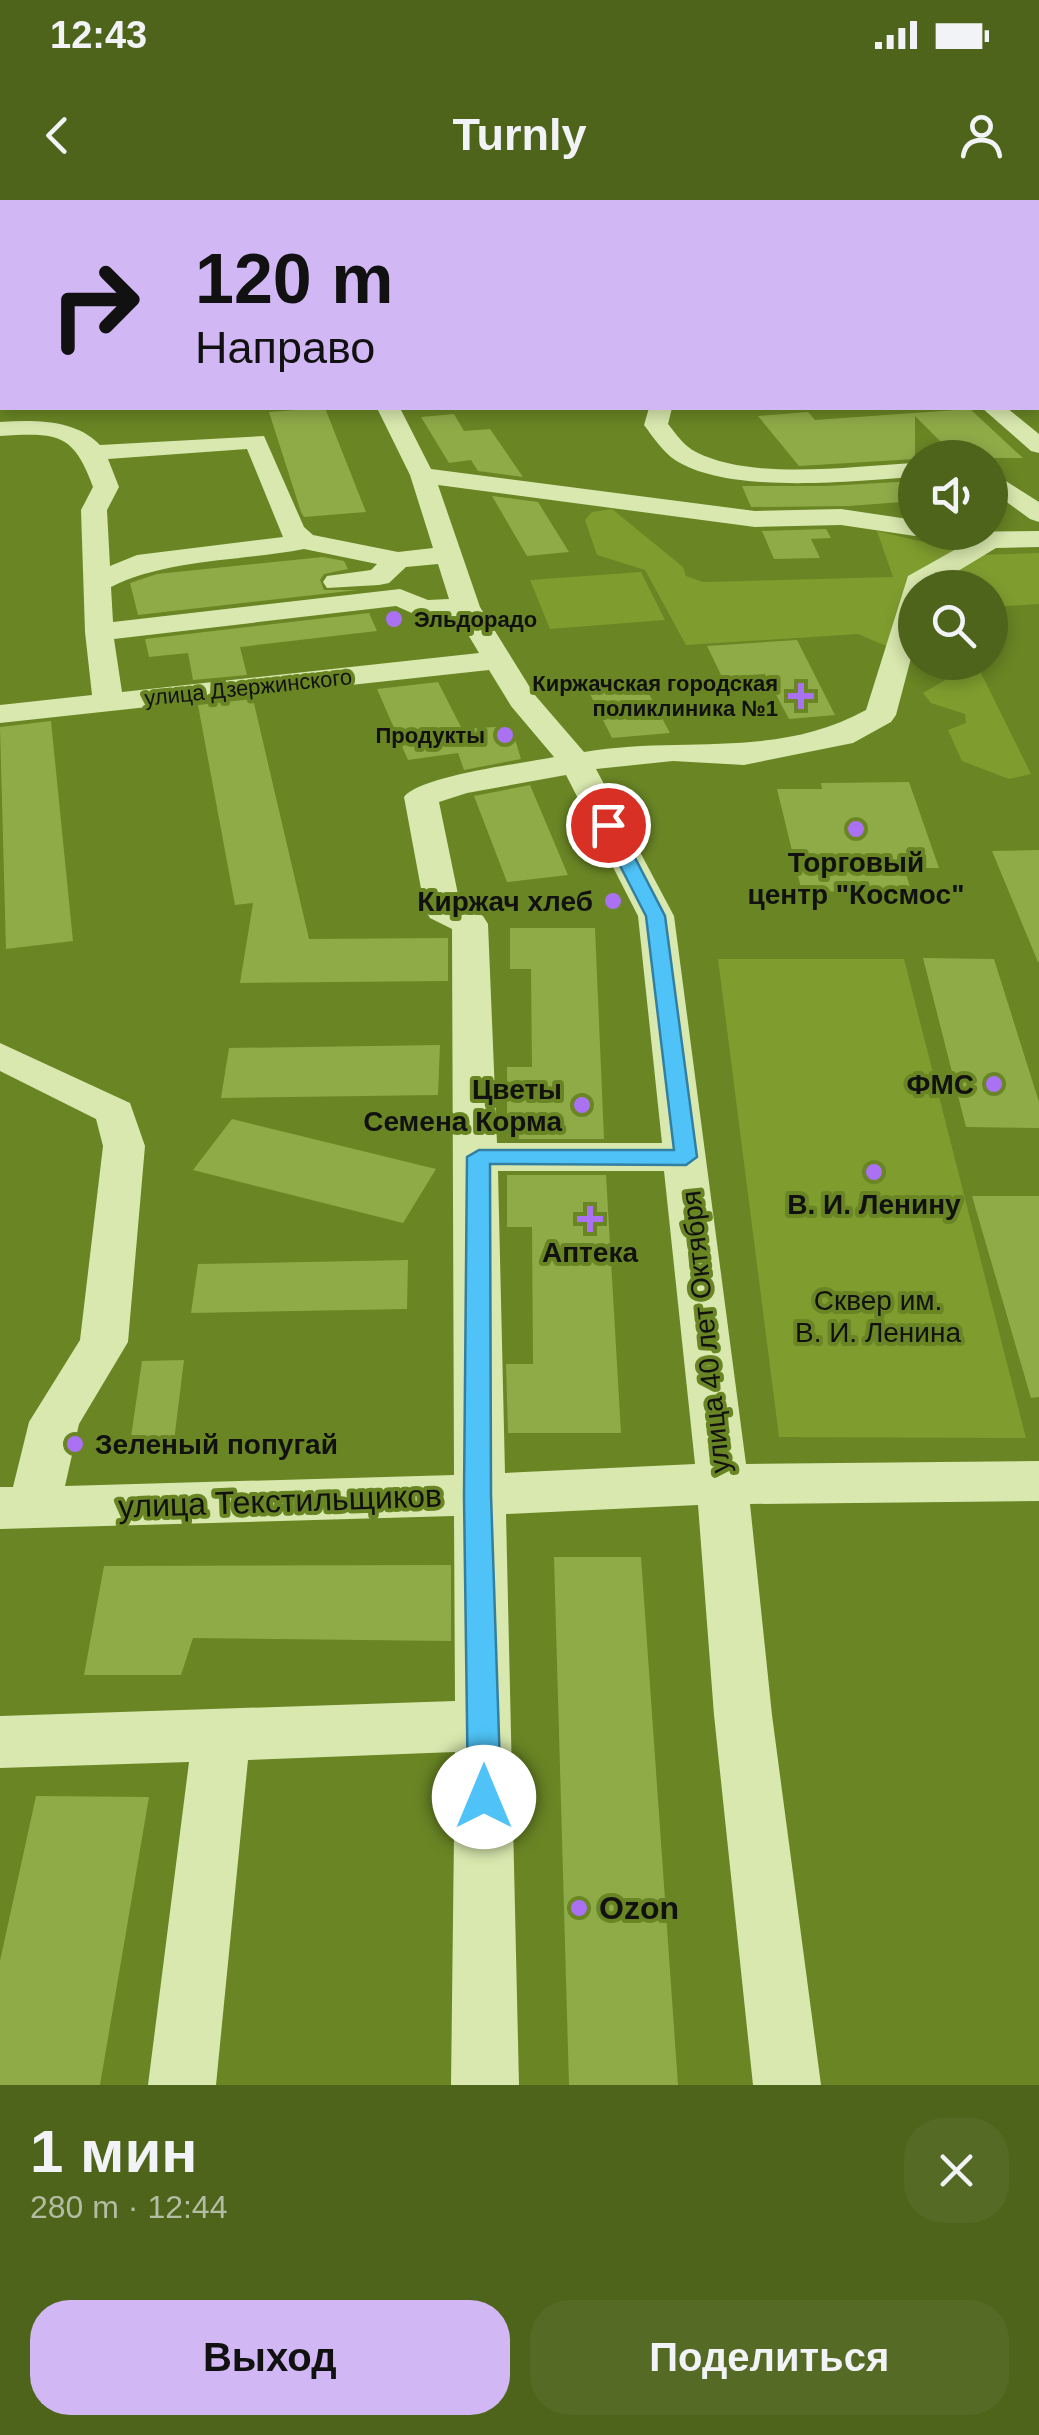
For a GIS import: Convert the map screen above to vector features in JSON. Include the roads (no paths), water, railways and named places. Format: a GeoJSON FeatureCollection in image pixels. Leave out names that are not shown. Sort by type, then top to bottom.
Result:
{"type":"FeatureCollection","features":[{"type":"Feature","properties":{"kind":"street"},"geometry":{"type":"LineString","coordinates":[[70,436],[74,410]]}},
{"type":"Feature","properties":{"kind":"street","name":"улица 40 лет Октября"},"geometry":{"type":"LineString","coordinates":[[391,410],[422,474],[466,608],[522,699],[577,764],[656,916],[787,2085]]}},
{"type":"Feature","properties":{"kind":"street"},"geometry":{"type":"LineString","coordinates":[[661,410],[656,425],[676,448],[685,456],[722,469],[787,474],[898,471]]}},
{"type":"Feature","properties":{"kind":"street"},"geometry":{"type":"LineString","coordinates":[[996,410],[1039,446]]}},
{"type":"Feature","properties":{"kind":"street"},"geometry":{"type":"LineString","coordinates":[[0,429],[30,427],[70,436],[90,447],[106,487],[94,510],[108,702]]}},
{"type":"Feature","properties":{"kind":"street"},"geometry":{"type":"LineString","coordinates":[[92,453],[256,441],[292,531],[304,541],[392,578],[423,609],[466,608]]}},
{"type":"Feature","properties":{"kind":"street"},"geometry":{"type":"LineString","coordinates":[[142,464],[175,470],[265,464]]}},
{"type":"Feature","properties":{"kind":"street"},"geometry":{"type":"LineString","coordinates":[[1008,474],[1023,472]]}},
{"type":"Feature","properties":{"kind":"street"},"geometry":{"type":"LineString","coordinates":[[422,474],[755,519],[841,516],[898,525]]}},
{"type":"Feature","properties":{"kind":"street"},"geometry":{"type":"LineString","coordinates":[[1008,491],[1039,514]]}},
{"type":"Feature","properties":{"kind":"street"},"geometry":{"type":"LineString","coordinates":[[1008,540],[1039,539]]}},
{"type":"Feature","properties":{"kind":"street"},"geometry":{"type":"LineString","coordinates":[[98,595],[137,563],[248,552],[304,541]]}},
{"type":"Feature","properties":{"kind":"street"},"geometry":{"type":"LineString","coordinates":[[939,570],[973,550]]}},
{"type":"Feature","properties":{"kind":"street"},"geometry":{"type":"LineString","coordinates":[[98,595],[228,606],[392,578],[446,556]]}},
{"type":"Feature","properties":{"kind":"street"},"geometry":{"type":"LineString","coordinates":[[485,2085],[484,1725],[478,1495],[479,1157],[470,924],[443,910],[421,797],[460,784],[577,764],[673,751],[744,755],[842,736],[880,714],[898,652]]}},
{"type":"Feature","properties":{"kind":"street","name":"улица Дзержинского"},"geometry":{"type":"LineString","coordinates":[[0,714],[497,660]]}},
{"type":"Feature","properties":{"kind":"street"},"geometry":{"type":"LineString","coordinates":[[0,1055],[115,1112],[124,1146],[104,1342],[54,1422],[9,1511]]}},
{"type":"Feature","properties":{"kind":"street"},"geometry":{"type":"LineString","coordinates":[[479,1157],[686,1157]]}},
{"type":"Feature","properties":{"kind":"street","name":"улица Текстильщиков"},"geometry":{"type":"LineString","coordinates":[[9,1511],[722,1484],[1039,1482]]}},
{"type":"Feature","properties":{"kind":"street"},"geometry":{"type":"LineString","coordinates":[[0,1742],[484,1725]]}},
{"type":"Feature","properties":{"kind":"street"},"geometry":{"type":"LineString","coordinates":[[182,2085],[221,1735]]}},
{"type":"Feature","properties":{"kind":"place","name":"Эльдорадо"},"geometry":{"type":"Point","coordinates":[394,619]}},
{"type":"Feature","properties":{"kind":"place","name":"Киржачская городская поликлиника №1"},"geometry":{"type":"Point","coordinates":[801,696]}},
{"type":"Feature","properties":{"kind":"place","name":"Продукты"},"geometry":{"type":"Point","coordinates":[505,735]}},
{"type":"Feature","properties":{"kind":"place","name":"Торговый центр \"Космос\""},"geometry":{"type":"Point","coordinates":[856,829]}},
{"type":"Feature","properties":{"kind":"place","name":"Киржач хлеб"},"geometry":{"type":"Point","coordinates":[613,901]}},
{"type":"Feature","properties":{"kind":"place","name":"ФМС"},"geometry":{"type":"Point","coordinates":[994,1084]}},
{"type":"Feature","properties":{"kind":"place","name":"Цветы Семена Корма"},"geometry":{"type":"Point","coordinates":[582,1105]}},
{"type":"Feature","properties":{"kind":"place","name":"В. И. Ленину"},"geometry":{"type":"Point","coordinates":[874,1172]}},
{"type":"Feature","properties":{"kind":"place","name":"Аптека"},"geometry":{"type":"Point","coordinates":[590,1219]}},
{"type":"Feature","properties":{"kind":"place","name":"Зеленый попугай"},"geometry":{"type":"Point","coordinates":[75,1444]}},
{"type":"Feature","properties":{"kind":"place","name":"Ozon"},"geometry":{"type":"Point","coordinates":[579,1908]}},
{"type":"Feature","properties":{"kind":"park label","name":"Сквер им. В. И. Ленина"},"geometry":{"type":"Point","coordinates":[878,1316]}}]}
